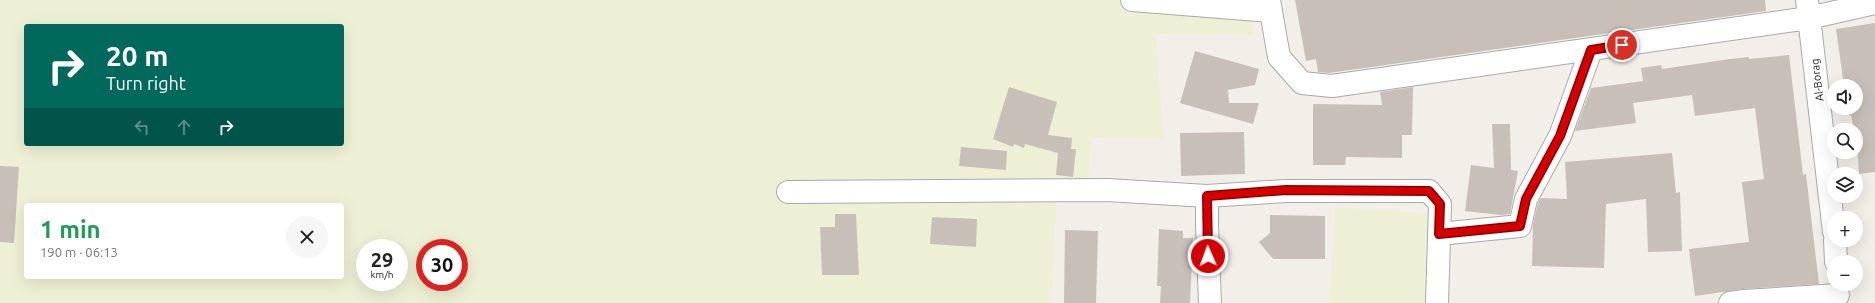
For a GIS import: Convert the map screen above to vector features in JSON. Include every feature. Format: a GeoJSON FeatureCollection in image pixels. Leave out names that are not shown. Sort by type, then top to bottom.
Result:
{"type":"FeatureCollection","features":[{"type":"Feature","properties":{"kind":"street"},"geometry":{"type":"LineString","coordinates":[[1132,0],[1270,5],[1279,57],[1302,83],[1332,86],[1591,50],[1808,9],[1875,3]]}},
{"type":"Feature","properties":{"kind":"street","name":"Al-Borag"},"geometry":{"type":"LineString","coordinates":[[1808,9],[1832,211]]}},
{"type":"Feature","properties":{"kind":"street"},"geometry":{"type":"LineString","coordinates":[[1439,234],[1520,226],[1526,199],[1560,136],[1591,50]]}},
{"type":"Feature","properties":{"kind":"street"},"geometry":{"type":"LineString","coordinates":[[788,192],[1107,190],[1207,196],[1286,190],[1429,191],[1440,204],[1437,303]]}},
{"type":"Feature","properties":{"kind":"street"},"geometry":{"type":"LineString","coordinates":[[1207,196],[1206,225],[1210,303]]}},
{"type":"Feature","properties":{"kind":"street"},"geometry":{"type":"LineString","coordinates":[[1730,303],[1838,294]]}},
{"type":"Feature","properties":{"kind":"green space"},"geometry":{"type":"Polygon","coordinates":[[[0,0],[1248,0],[1254,35],[1155,34],[1164,139],[1091,138],[1087,199],[1057,195],[1051,303],[0,303],[0,0]]]}},
{"type":"Feature","properties":{"kind":"green space"},"geometry":{"type":"Polygon","coordinates":[[[1335,207],[1436,214],[1431,303],[1330,303],[1335,207]]]}},
{"type":"Feature","properties":{"kind":"building"},"geometry":{"type":"Polygon","coordinates":[[[1295,0],[1765,0],[1766,11],[1329,73],[1318,72],[1316,59],[1306,61],[1295,0]]]}},
{"type":"Feature","properties":{"kind":"building"},"geometry":{"type":"Polygon","coordinates":[[[1875,23],[1875,172],[1863,174],[1863,167],[1859,167],[1858,159],[1863,159],[1863,123],[1853,123],[1851,115],[1863,115],[1863,79],[1843,79],[1836,29],[1875,23]]]}},
{"type":"Feature","properties":{"kind":"building"},"geometry":{"type":"Polygon","coordinates":[[[1195,51],[1259,69],[1255,85],[1228,90],[1229,103],[1259,103],[1253,124],[1180,103],[1195,51]]]}},
{"type":"Feature","properties":{"kind":"building"},"geometry":{"type":"Polygon","coordinates":[[[1789,55],[1803,175],[1806,174],[1819,284],[1743,289],[1695,296],[1689,249],[1749,242],[1742,182],[1764,179],[1755,108],[1695,116],[1692,95],[1633,103],[1636,123],[1575,131],[1591,88],[1643,81],[1641,68],[1661,65],[1662,69],[1730,59],[1749,57],[1749,59],[1789,55]]]}},
{"type":"Feature","properties":{"kind":"building"},"geometry":{"type":"Polygon","coordinates":[[[1009,87],[1057,102],[1048,135],[1072,138],[1071,149],[1076,149],[1073,177],[1056,175],[1058,153],[1025,144],[1024,148],[1014,144],[1013,147],[993,139],[1009,87]]]}},
{"type":"Feature","properties":{"kind":"building"},"geometry":{"type":"Polygon","coordinates":[[[1413,87],[1412,135],[1402,135],[1402,158],[1346,157],[1345,165],[1313,165],[1313,104],[1382,105],[1380,92],[1413,87]]]}},
{"type":"Feature","properties":{"kind":"building"},"geometry":{"type":"Polygon","coordinates":[[[1492,124],[1510,124],[1511,170],[1518,171],[1510,214],[1501,215],[1465,211],[1471,165],[1494,168],[1492,124]]]}},
{"type":"Feature","properties":{"kind":"building"},"geometry":{"type":"Polygon","coordinates":[[[1244,132],[1245,174],[1181,176],[1180,133],[1244,132]]]}},
{"type":"Feature","properties":{"kind":"building"},"geometry":{"type":"Polygon","coordinates":[[[961,147],[1007,151],[1006,170],[959,166],[961,147]]]}},
{"type":"Feature","properties":{"kind":"building"},"geometry":{"type":"Polygon","coordinates":[[[1672,153],[1676,193],[1680,192],[1682,251],[1648,252],[1646,199],[1606,204],[1604,268],[1532,266],[1533,224],[1538,203],[1541,198],[1567,199],[1565,162],[1672,153]]]}},
{"type":"Feature","properties":{"kind":"building"},"geometry":{"type":"Polygon","coordinates":[[[0,166],[19,167],[14,243],[0,242],[0,166]]]}},
{"type":"Feature","properties":{"kind":"building"},"geometry":{"type":"Polygon","coordinates":[[[835,214],[856,214],[859,275],[822,275],[820,227],[835,227],[835,214]]]}},
{"type":"Feature","properties":{"kind":"building"},"geometry":{"type":"Polygon","coordinates":[[[1270,215],[1325,216],[1325,259],[1273,259],[1259,242],[1270,233],[1270,215]]]}},
{"type":"Feature","properties":{"kind":"building"},"geometry":{"type":"Polygon","coordinates":[[[932,217],[977,219],[976,247],[930,244],[932,217]]]}},
{"type":"Feature","properties":{"kind":"building"},"geometry":{"type":"Polygon","coordinates":[[[1159,229],[1183,231],[1183,238],[1193,238],[1190,303],[1160,303],[1161,286],[1157,286],[1159,229]]]}},
{"type":"Feature","properties":{"kind":"building"},"geometry":{"type":"Polygon","coordinates":[[[1065,230],[1098,231],[1096,303],[1064,303],[1065,230]]]}},
{"type":"Feature","properties":{"kind":"route"},"geometry":{"type":"LineString","coordinates":[[1208,256],[1206,225],[1207,196],[1286,190],[1429,191],[1440,204],[1439,234],[1520,226],[1526,199],[1560,136],[1591,50],[1622,45]]}}]}
